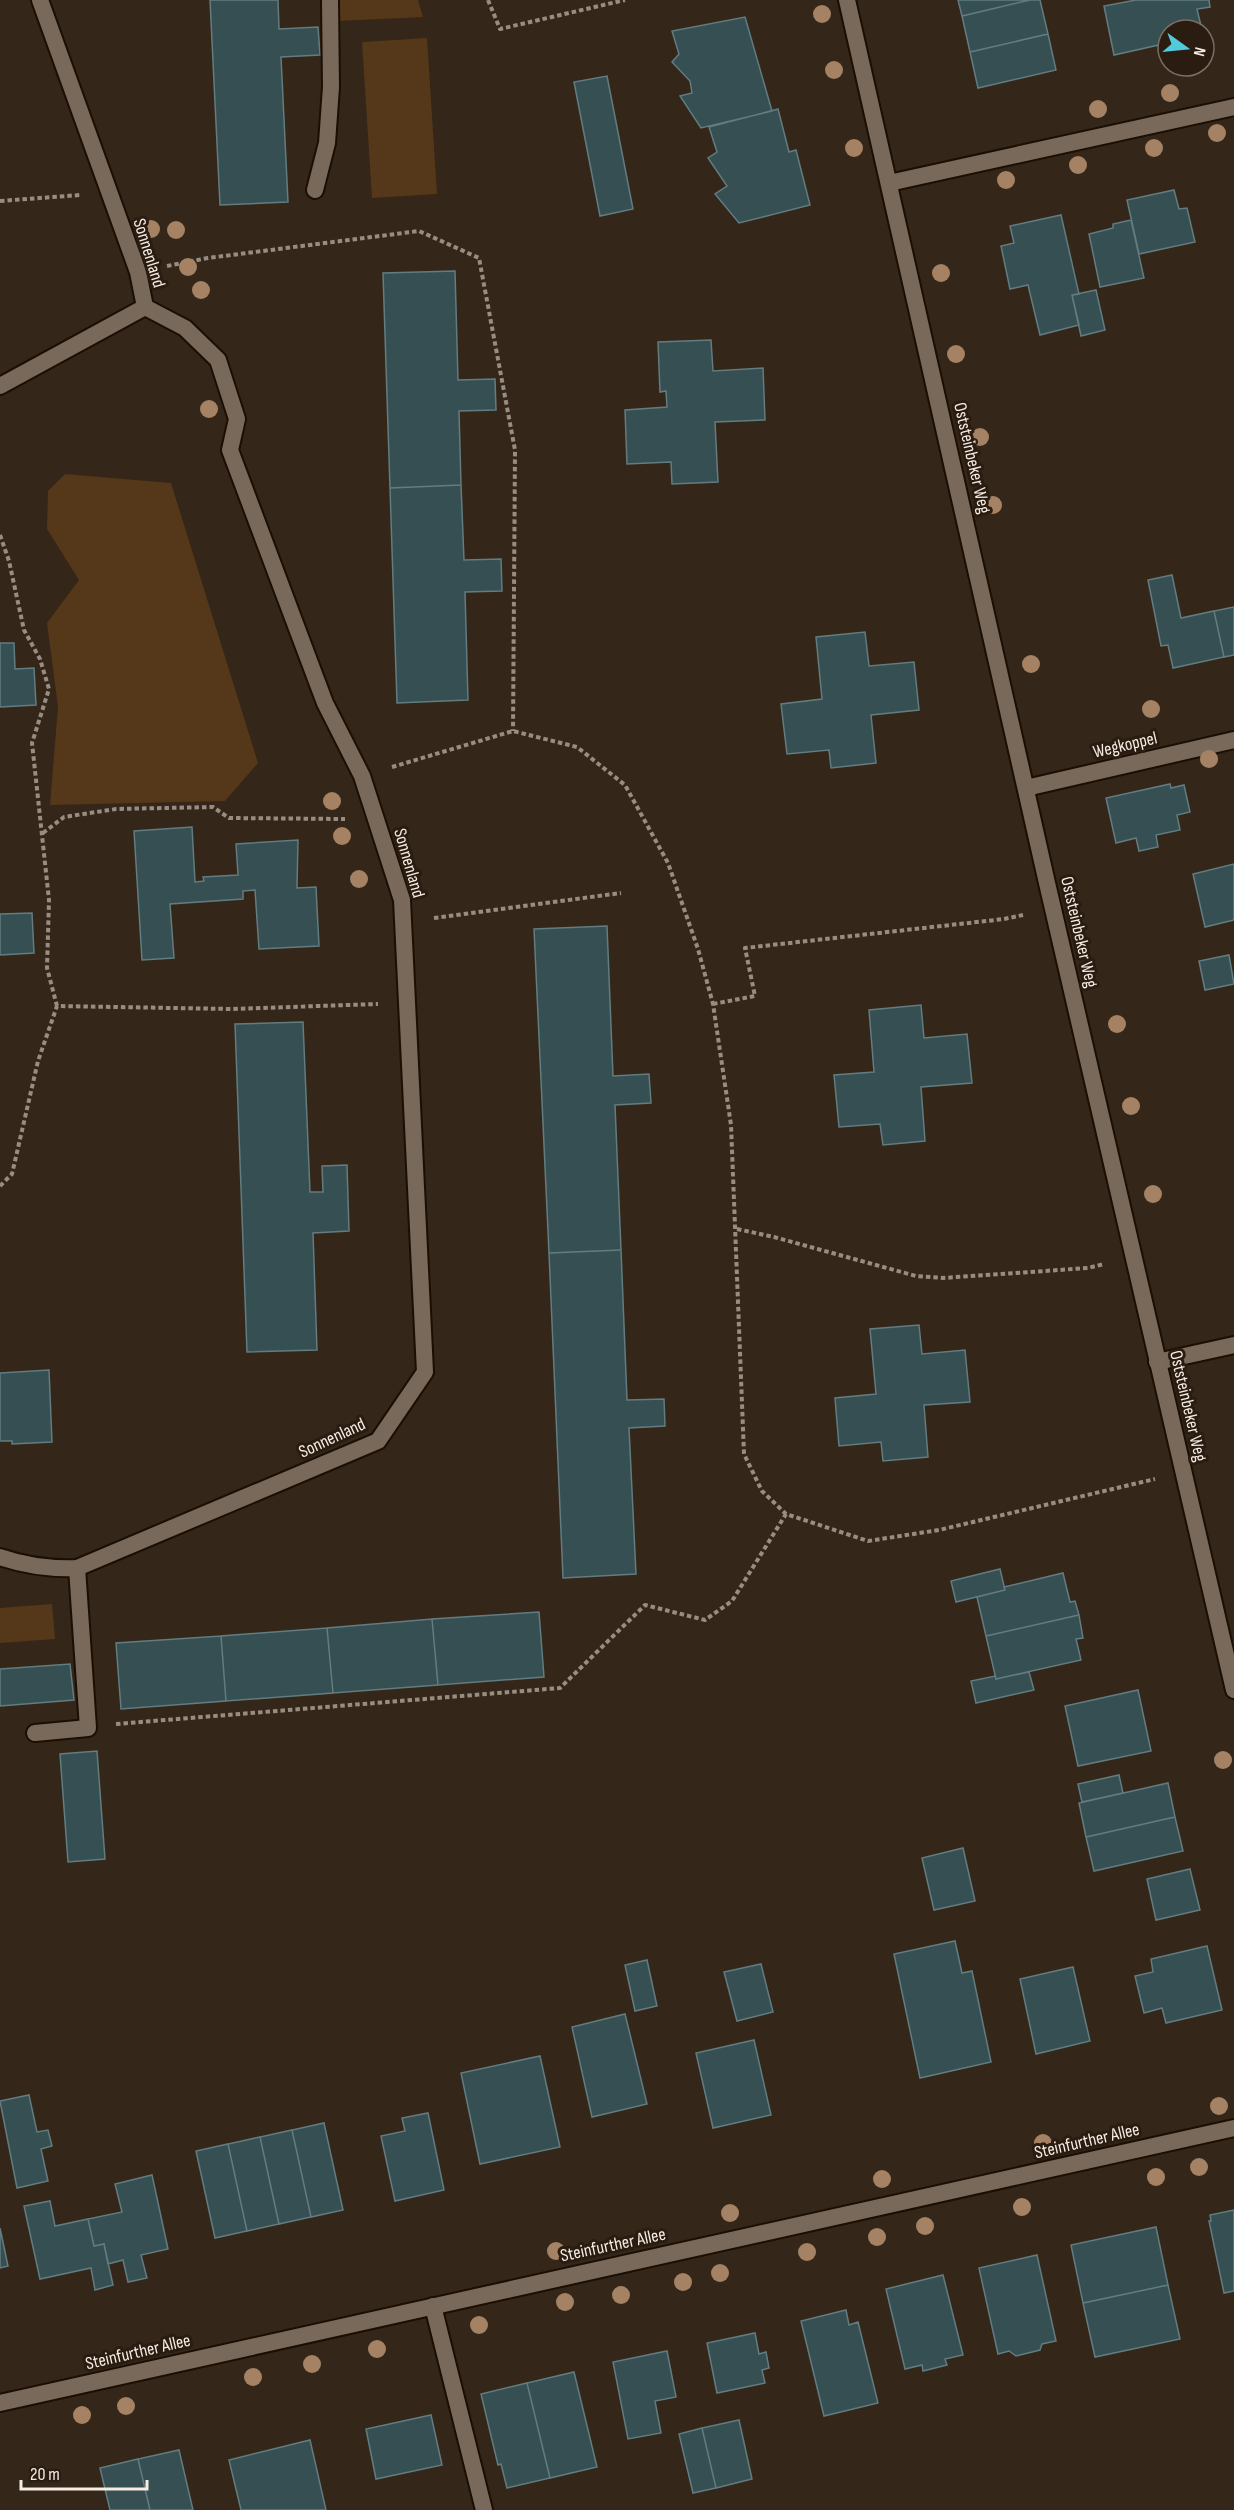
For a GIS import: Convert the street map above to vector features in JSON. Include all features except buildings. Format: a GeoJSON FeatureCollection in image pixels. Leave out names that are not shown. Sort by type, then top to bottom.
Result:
{"type":"FeatureCollection","features":[{"type":"Feature","properties":{"kind":"street","name":"Sonnenland"},"geometry":{"type":"LineString","coordinates":[[0,1557],[24,1566],[51,1569],[77,1568],[378,1441],[424,1372],[402,900],[362,776],[325,704],[230,450],[237,419],[218,360],[185,328],[145,307],[138,272],[40,0]]}},
{"type":"Feature","properties":{"kind":"street"},"geometry":{"type":"LineString","coordinates":[[315,190],[327,143],[331,87],[330,0]]}},
{"type":"Feature","properties":{"kind":"street","name":"Oststeinbeker Weg"},"geometry":{"type":"LineString","coordinates":[[848,0],[1053,909],[1234,1690]]}},
{"type":"Feature","properties":{"kind":"street"},"geometry":{"type":"LineString","coordinates":[[890,183],[1234,107]]}},
{"type":"Feature","properties":{"kind":"street"},"geometry":{"type":"LineString","coordinates":[[0,386],[145,307]]}},
{"type":"Feature","properties":{"kind":"street","name":"Wegkoppel"},"geometry":{"type":"LineString","coordinates":[[1026,788],[1234,740]]}},
{"type":"Feature","properties":{"kind":"street"},"geometry":{"type":"LineString","coordinates":[[1157,1362],[1234,1345]]}},
{"type":"Feature","properties":{"kind":"street"},"geometry":{"type":"LineString","coordinates":[[35,1733],[88,1728],[77,1568]]}},
{"type":"Feature","properties":{"kind":"street","name":"Steinfurther Allee"},"geometry":{"type":"LineString","coordinates":[[0,2403],[1234,2128]]}},
{"type":"Feature","properties":{"kind":"street"},"geometry":{"type":"LineString","coordinates":[[433,2306],[484,2510]]}},
{"type":"Feature","properties":{"kind":"path"},"geometry":{"type":"LineString","coordinates":[[488,0],[500,29],[626,0]]}},
{"type":"Feature","properties":{"kind":"path"},"geometry":{"type":"LineString","coordinates":[[0,201],[109,193]]}},
{"type":"Feature","properties":{"kind":"path"},"geometry":{"type":"LineString","coordinates":[[138,272],[208,258],[419,231],[479,258],[515,450],[513,731]]}},
{"type":"Feature","properties":{"kind":"path"},"geometry":{"type":"LineString","coordinates":[[0,535],[9,561],[24,630],[40,659],[49,689],[32,743],[49,900],[47,968],[57,1006],[38,1061],[12,1174],[0,1186]]}},
{"type":"Feature","properties":{"kind":"path"},"geometry":{"type":"LineString","coordinates":[[362,776],[513,731],[577,747],[625,785],[668,863],[698,949],[713,1004],[731,1125],[737,1229],[744,1454],[762,1491],[786,1514],[868,1541],[939,1530],[1183,1471]]}},
{"type":"Feature","properties":{"kind":"path"},"geometry":{"type":"LineString","coordinates":[[43,832],[64,818],[116,809],[213,807],[229,818],[376,819]]}},
{"type":"Feature","properties":{"kind":"path"},"geometry":{"type":"LineString","coordinates":[[403,922],[621,893]]}},
{"type":"Feature","properties":{"kind":"path"},"geometry":{"type":"LineString","coordinates":[[713,1004],[755,996],[745,948],[1004,919],[1053,909]]}},
{"type":"Feature","properties":{"kind":"path"},"geometry":{"type":"LineString","coordinates":[[57,1006],[231,1009],[407,1003]]}},
{"type":"Feature","properties":{"kind":"path"},"geometry":{"type":"LineString","coordinates":[[737,1229],[916,1276],[943,1278],[1088,1268],[1133,1258]]}},
{"type":"Feature","properties":{"kind":"path"},"geometry":{"type":"LineString","coordinates":[[113,1724],[560,1688],[645,1605],[705,1620],[732,1600],[786,1514]]}},
{"type":"Feature","properties":{"kind":"shaded area"},"geometry":{"type":"Polygon","coordinates":[[[338,0],[418,0],[423,17],[338,21],[338,0]]]}},
{"type":"Feature","properties":{"kind":"shaded area"},"geometry":{"type":"Polygon","coordinates":[[[427,38],[437,194],[372,198],[362,42],[427,38]]]}},
{"type":"Feature","properties":{"kind":"shaded area"},"geometry":{"type":"Polygon","coordinates":[[[65,474],[171,483],[258,763],[225,801],[50,805],[58,707],[47,623],[79,580],[47,529],[48,491],[65,474]]]}},
{"type":"Feature","properties":{"kind":"shaded area"},"geometry":{"type":"Polygon","coordinates":[[[52,1604],[55,1639],[0,1643],[0,1608],[52,1604]]]}}]}
